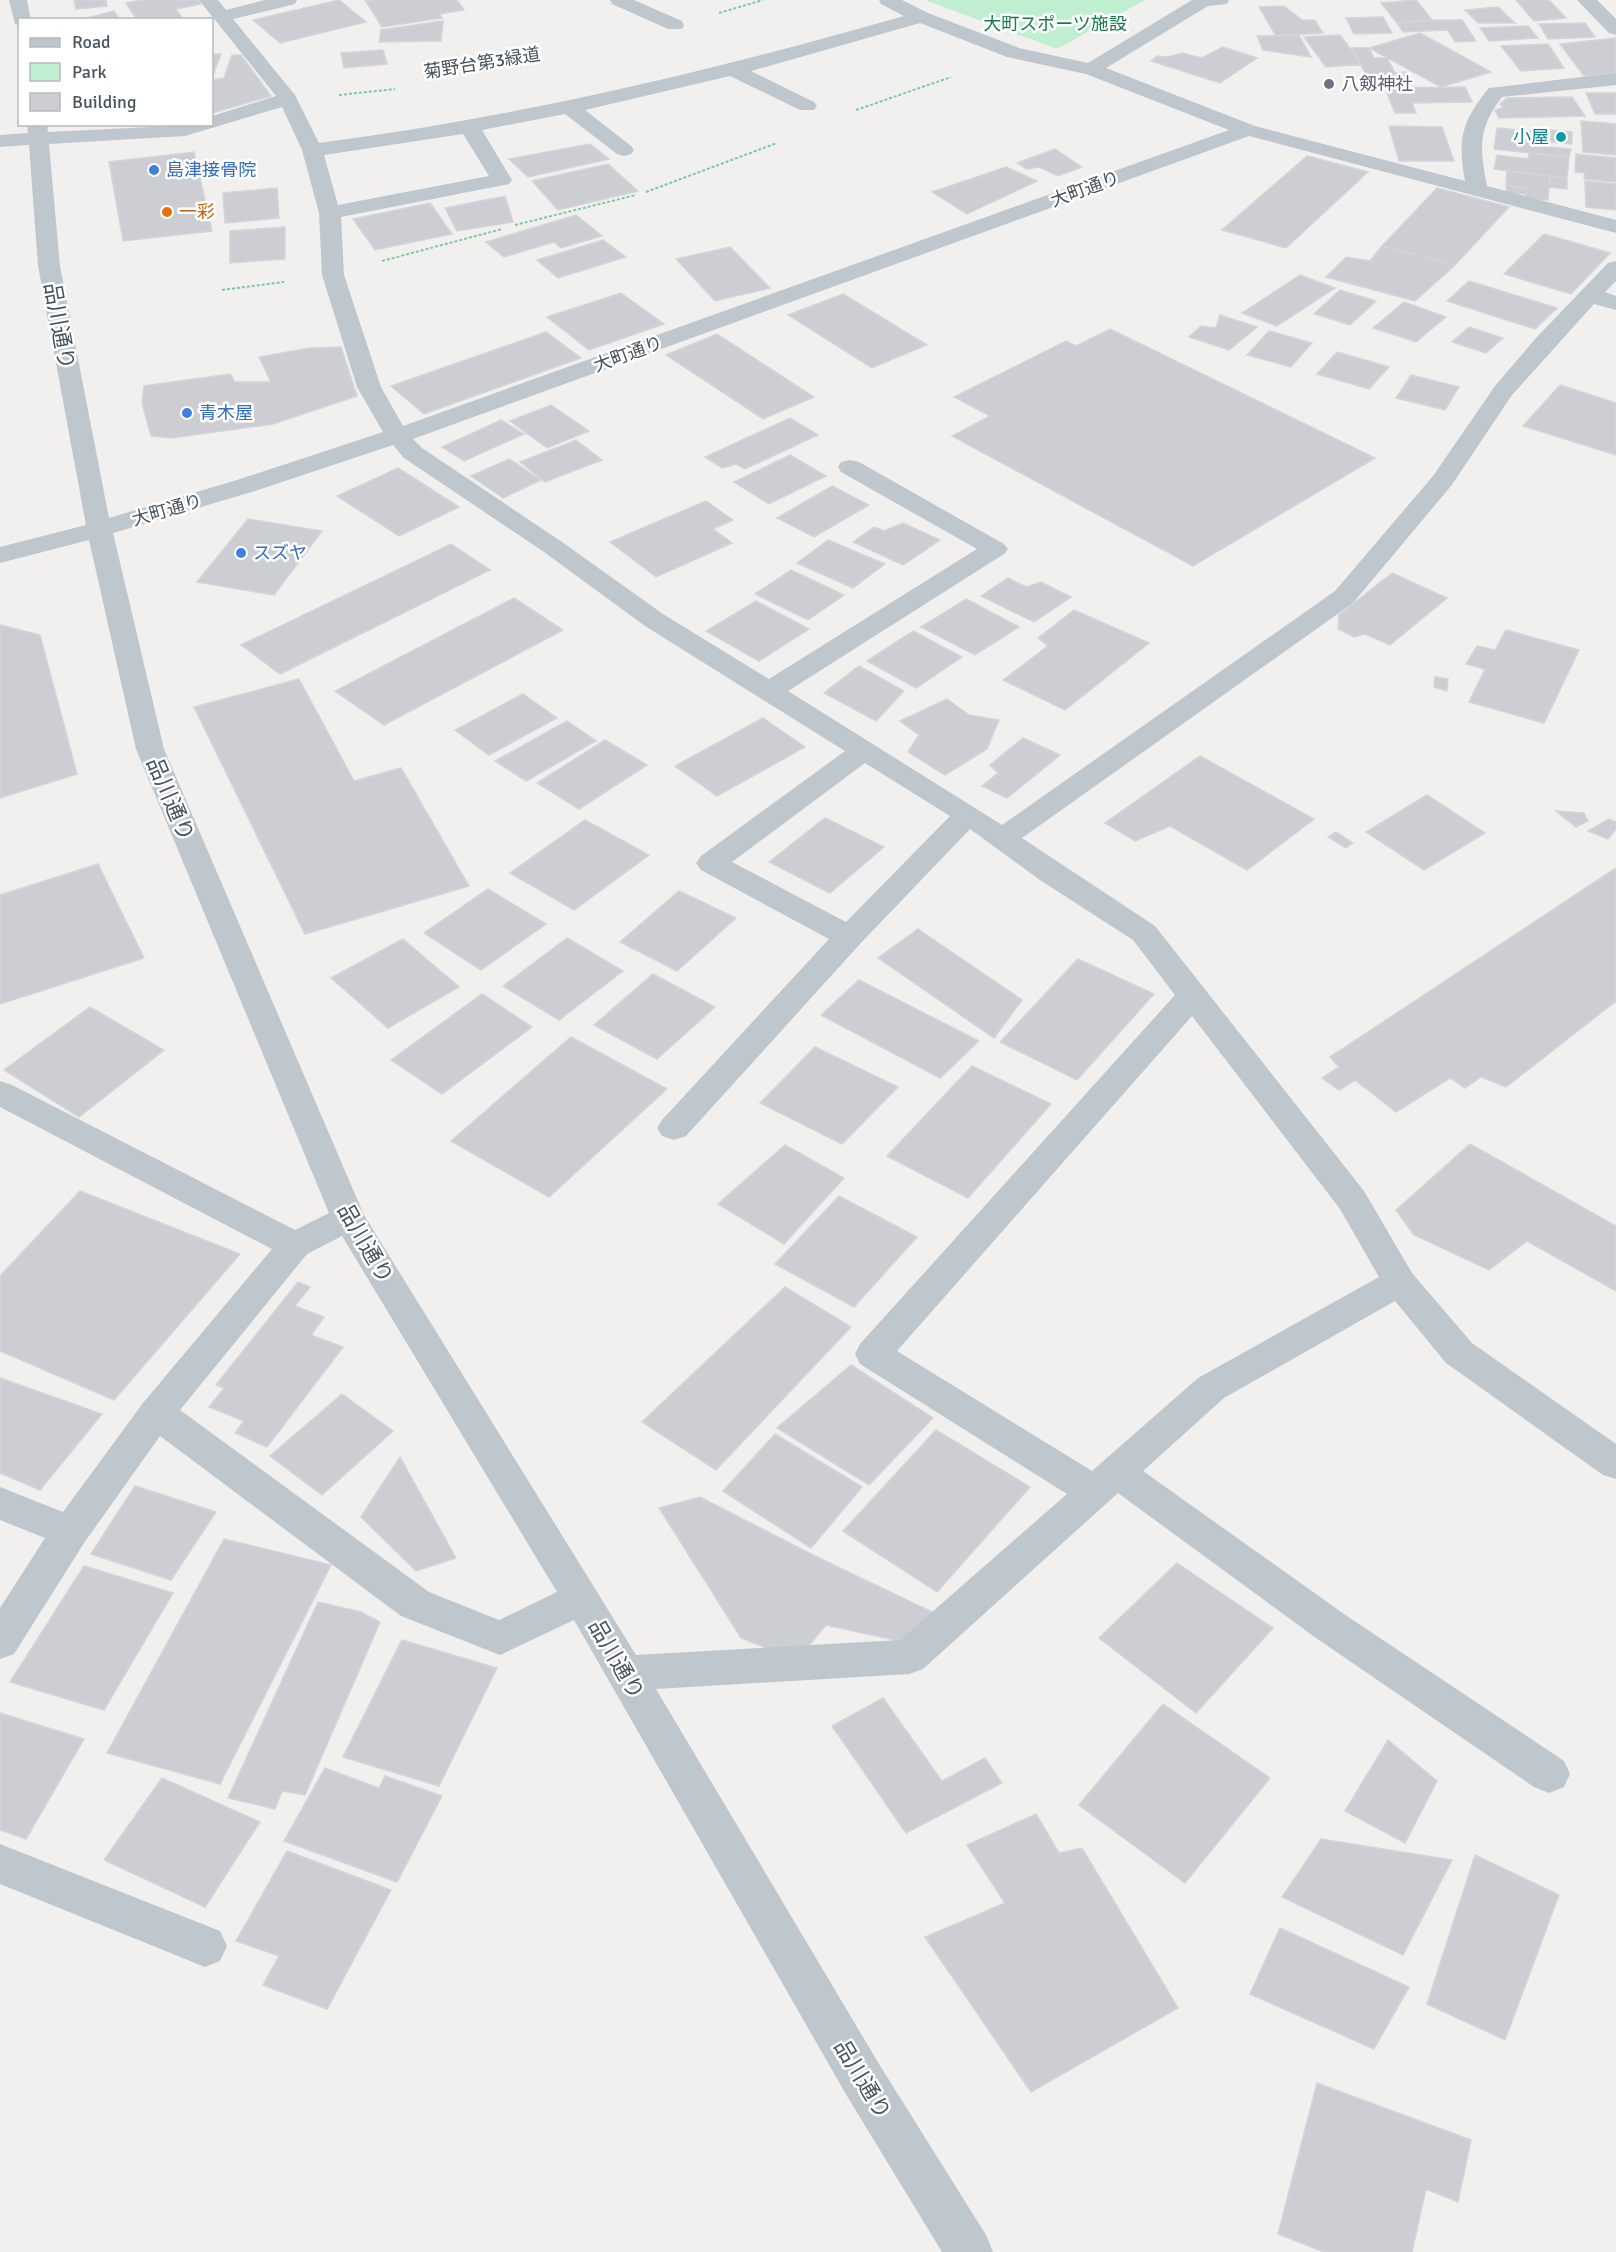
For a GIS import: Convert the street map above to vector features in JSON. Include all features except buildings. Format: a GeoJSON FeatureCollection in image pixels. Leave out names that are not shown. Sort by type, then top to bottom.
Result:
{"type":"FeatureCollection","features":[{"type":"Feature","properties":{"kind":"street"},"geometry":{"type":"LineString","coordinates":[[18,0],[22,18]]}},
{"type":"Feature","properties":{"kind":"street"},"geometry":{"type":"LineString","coordinates":[[208,0],[223,16],[233,43],[288,99],[312,150],[330,213],[333,275],[369,387],[398,437],[413,453],[553,547],[654,620],[968,814],[1051,873],[1144,933],[1352,1200],[1400,1282],[1459,1353],[1616,1464]]}},
{"type":"Feature","properties":{"kind":"street"},"geometry":{"type":"LineString","coordinates":[[223,16],[288,0]]}},
{"type":"Feature","properties":{"kind":"street"},"geometry":{"type":"LineString","coordinates":[[619,0],[675,25]]}},
{"type":"Feature","properties":{"kind":"street"},"geometry":{"type":"LineString","coordinates":[[888,0],[921,17],[1014,53],[1091,69],[1248,130],[1616,227]]}},
{"type":"Feature","properties":{"kind":"street"},"geometry":{"type":"LineString","coordinates":[[1091,69],[1204,0],[1220,0]]}},
{"type":"Feature","properties":{"kind":"street"},"geometry":{"type":"LineString","coordinates":[[1586,0],[1616,29]]}},
{"type":"Feature","properties":{"kind":"street"},"geometry":{"type":"LineString","coordinates":[[312,150],[403,139],[570,108],[733,70],[921,17]]}},
{"type":"Feature","properties":{"kind":"street"},"geometry":{"type":"LineString","coordinates":[[733,70],[807,106]]}},
{"type":"Feature","properties":{"kind":"street"},"geometry":{"type":"LineString","coordinates":[[1477,191],[1469,146],[1478,112],[1496,92],[1616,79]]}},
{"type":"Feature","properties":{"kind":"street"},"geometry":{"type":"LineString","coordinates":[[213,122],[288,99]]}},
{"type":"Feature","properties":{"kind":"street"},"geometry":{"type":"LineString","coordinates":[[570,108],[624,150]]}},
{"type":"Feature","properties":{"kind":"street"},"geometry":{"type":"LineString","coordinates":[[0,141],[38,132],[185,130],[197,126]]}},
{"type":"Feature","properties":{"kind":"street"},"geometry":{"type":"LineString","coordinates":[[330,213],[502,180],[470,128]]}},
{"type":"Feature","properties":{"kind":"street","name":"大町通り"},"geometry":{"type":"LineString","coordinates":[[0,555],[98,531],[398,437],[1248,130]]}},
{"type":"Feature","properties":{"kind":"street","name":"品川通り"},"geometry":{"type":"LineString","coordinates":[[38,132],[50,266],[98,531],[150,749],[348,1218],[582,1598],[862,2080],[969,2252]]}},
{"type":"Feature","properties":{"kind":"street"},"geometry":{"type":"LineString","coordinates":[[1003,838],[1344,597],[1442,481],[1503,391],[1544,343],[1616,268]]}},
{"type":"Feature","properties":{"kind":"street"},"geometry":{"type":"LineString","coordinates":[[1590,295],[1616,303]]}},
{"type":"Feature","properties":{"kind":"street"},"geometry":{"type":"LineString","coordinates":[[769,692],[995,549],[850,467]]}},
{"type":"Feature","properties":{"kind":"street"},"geometry":{"type":"LineString","coordinates":[[849,937],[711,862],[863,751]]}},
{"type":"Feature","properties":{"kind":"street"},"geometry":{"type":"LineString","coordinates":[[674,1128],[849,937],[968,814]]}},
{"type":"Feature","properties":{"kind":"street"},"geometry":{"type":"LineString","coordinates":[[1193,995],[873,1354],[1105,1481],[1213,1545],[1371,1657],[1549,1773]]}},
{"type":"Feature","properties":{"kind":"street"},"geometry":{"type":"LineString","coordinates":[[0,1093],[295,1245]]}},
{"type":"Feature","properties":{"kind":"street"},"geometry":{"type":"LineString","coordinates":[[0,1642],[70,1532],[156,1413],[295,1245],[348,1218]]}},
{"type":"Feature","properties":{"kind":"street"},"geometry":{"type":"LineString","coordinates":[[624,1673],[909,1657],[1212,1388],[1400,1282]]}},
{"type":"Feature","properties":{"kind":"street"},"geometry":{"type":"LineString","coordinates":[[156,1413],[416,1604],[500,1638],[582,1598]]}},
{"type":"Feature","properties":{"kind":"street"},"geometry":{"type":"LineString","coordinates":[[0,1503],[70,1532]]}},
{"type":"Feature","properties":{"kind":"street"},"geometry":{"type":"LineString","coordinates":[[0,1864],[205,1946]]}},
{"type":"Feature","properties":{"kind":"path","name":"菊野台第3緑道"},"geometry":{"type":"LineString","coordinates":[[288,99],[400,89]]}},
{"type":"Feature","properties":{"kind":"green space","name":"大町スポーツ施設"},"geometry":{"type":"Polygon","coordinates":[[[925,0],[1145,0],[1057,49],[925,0]]]}},
{"type":"Feature","properties":{"kind":"place","name":"八剱神社"},"geometry":{"type":"Point","coordinates":[1329,84]}},
{"type":"Feature","properties":{"kind":"place","name":"小屋"},"geometry":{"type":"Point","coordinates":[1561,137]}},
{"type":"Feature","properties":{"kind":"place","name":"島津接骨院"},"geometry":{"type":"Point","coordinates":[154,170]}},
{"type":"Feature","properties":{"kind":"place","name":"一彩"},"geometry":{"type":"Point","coordinates":[167,212]}},
{"type":"Feature","properties":{"kind":"place","name":"青木屋"},"geometry":{"type":"Point","coordinates":[187,413]}},
{"type":"Feature","properties":{"kind":"place","name":"スズヤ"},"geometry":{"type":"Point","coordinates":[241,553]}}]}
